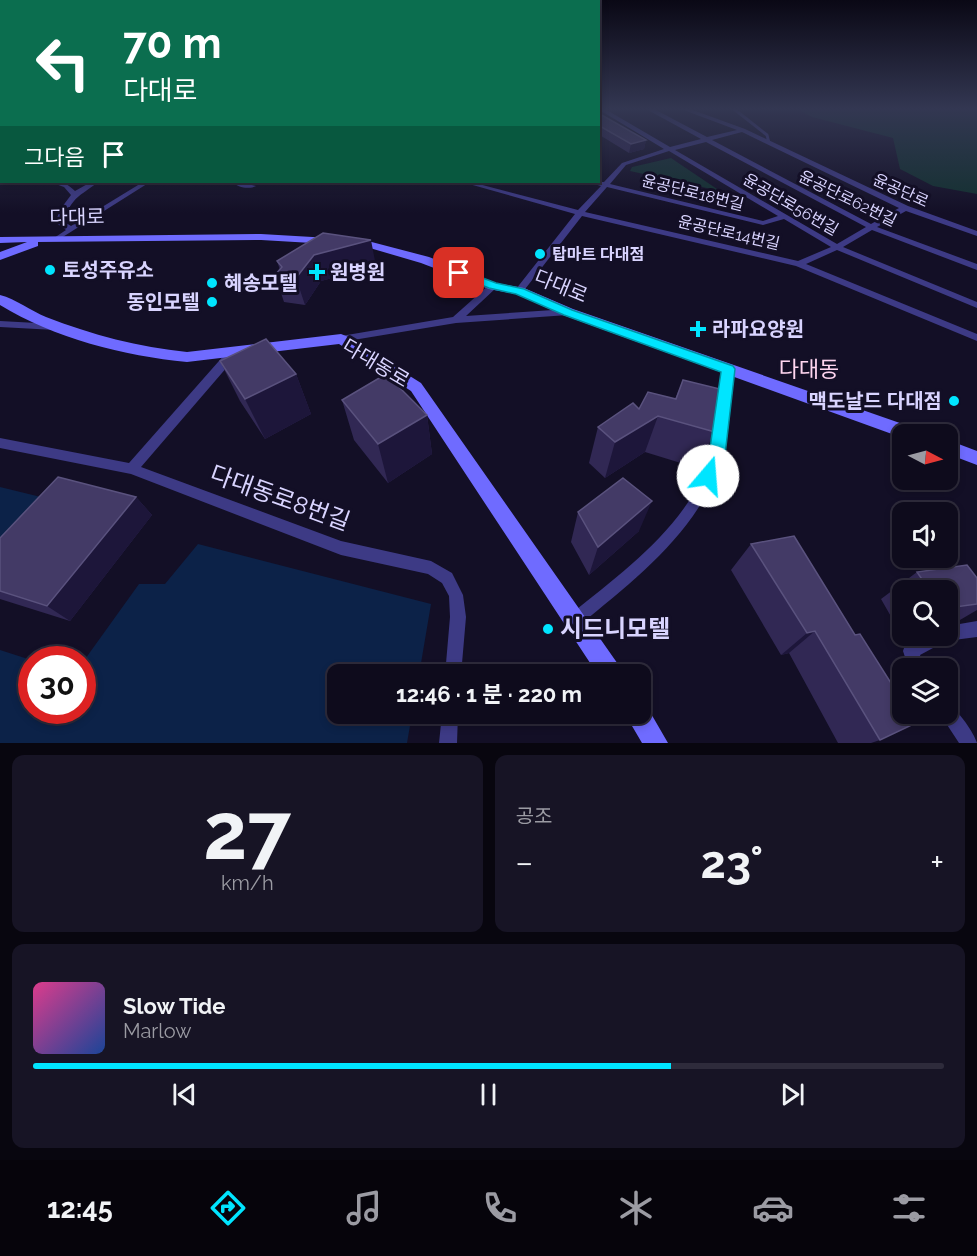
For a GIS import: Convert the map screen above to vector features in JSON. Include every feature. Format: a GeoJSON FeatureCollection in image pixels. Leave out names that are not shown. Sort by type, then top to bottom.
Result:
{"type":"FeatureCollection","features":[{"type":"Feature","properties":{"kind":"main road","name":"다대로"},"geometry":{"type":"LineString","coordinates":[[2,243],[54,238],[261,237],[364,243],[425,260],[493,286],[519,291],[568,312],[892,427]]}},
{"type":"Feature","properties":{"kind":"main road"},"geometry":{"type":"LineString","coordinates":[[0,256],[54,238]]}},
{"type":"Feature","properties":{"kind":"main road","name":"다대동로"},"geometry":{"type":"LineString","coordinates":[[0,299],[13,309],[58,327],[162,356],[187,357],[341,339],[416,387],[605,664]]}},
{"type":"Feature","properties":{"kind":"main road"},"geometry":{"type":"LineString","coordinates":[[958,451],[977,458]]}},
{"type":"Feature","properties":{"kind":"main road"},"geometry":{"type":"LineString","coordinates":[[644,724],[656,743]]}},
{"type":"Feature","properties":{"kind":"street","name":"윤공단로56번길"},"geometry":{"type":"LineString","coordinates":[[661,144],[837,247],[977,306]]}},
{"type":"Feature","properties":{"kind":"street"},"geometry":{"type":"LineString","coordinates":[[519,291],[580,213],[624,164],[692,144]]}},
{"type":"Feature","properties":{"kind":"street","name":"윤공단로62번길"},"geometry":{"type":"LineString","coordinates":[[714,144],[873,228],[977,267]]}},
{"type":"Feature","properties":{"kind":"street","name":"윤공단로"},"geometry":{"type":"LineString","coordinates":[[772,144],[905,208],[977,234]]}},
{"type":"Feature","properties":{"kind":"street"},"geometry":{"type":"LineString","coordinates":[[56,183],[66,186],[73,194]]}},
{"type":"Feature","properties":{"kind":"street"},"geometry":{"type":"LineString","coordinates":[[70,230],[58,222],[73,194],[93,183]]}},
{"type":"Feature","properties":{"kind":"street"},"geometry":{"type":"LineString","coordinates":[[54,238],[145,183]]}},
{"type":"Feature","properties":{"kind":"street"},"geometry":{"type":"LineString","coordinates":[[237,183],[252,186]]}},
{"type":"Feature","properties":{"kind":"street","name":"윤공단로14번길"},"geometry":{"type":"LineString","coordinates":[[469,183],[580,213],[799,264],[977,338]]}},
{"type":"Feature","properties":{"kind":"street","name":"윤공단로18번길"},"geometry":{"type":"LineString","coordinates":[[598,183],[763,223],[785,216]]}},
{"type":"Feature","properties":{"kind":"street"},"geometry":{"type":"LineString","coordinates":[[799,264],[873,228],[905,208]]}},
{"type":"Feature","properties":{"kind":"street"},"geometry":{"type":"LineString","coordinates":[[456,320],[493,286]]}},
{"type":"Feature","properties":{"kind":"street"},"geometry":{"type":"LineString","coordinates":[[341,339],[456,320],[568,312]]}},
{"type":"Feature","properties":{"kind":"street"},"geometry":{"type":"LineString","coordinates":[[0,324],[58,327]]}},
{"type":"Feature","properties":{"kind":"street"},"geometry":{"type":"LineString","coordinates":[[132,469],[234,352]]}},
{"type":"Feature","properties":{"kind":"street"},"geometry":{"type":"LineString","coordinates":[[576,619],[650,558],[700,497],[717,455],[728,369]]}},
{"type":"Feature","properties":{"kind":"street","name":"다대동로8번길"},"geometry":{"type":"LineString","coordinates":[[0,443],[132,469],[341,548],[430,568],[447,578],[456,595],[458,617],[454,664]]}},
{"type":"Feature","properties":{"kind":"street"},"geometry":{"type":"LineString","coordinates":[[958,632],[977,629]]}},
{"type":"Feature","properties":{"kind":"street"},"geometry":{"type":"LineString","coordinates":[[914,658],[912,651],[921,646]]}},
{"type":"Feature","properties":{"kind":"street"},"geometry":{"type":"LineString","coordinates":[[448,743],[449,724]]}},
{"type":"Feature","properties":{"kind":"street"},"geometry":{"type":"LineString","coordinates":[[956,724],[969,743]]}},
{"type":"Feature","properties":{"kind":"green space"},"geometry":{"type":"Polygon","coordinates":[[[894,144],[977,144],[977,194],[933,186],[900,169],[894,144]]]}},
{"type":"Feature","properties":{"kind":"green space"},"geometry":{"type":"Polygon","coordinates":[[[671,158],[720,191],[630,171],[632,167],[671,158]]]}},
{"type":"Feature","properties":{"kind":"water"},"geometry":{"type":"Polygon","coordinates":[[[0,487],[45,498],[0,546],[0,487]]]}},
{"type":"Feature","properties":{"kind":"water"},"geometry":{"type":"Polygon","coordinates":[[[198,544],[431,604],[421,664],[327,664],[327,724],[410,724],[407,743],[0,743],[0,650],[18,656],[18,724],[96,724],[94,646],[139,584],[165,584],[198,544]]]}},
{"type":"Feature","properties":{"kind":"building"},"geometry":{"type":"Polygon","coordinates":[[[323,233],[371,240],[314,255],[296,278],[275,275],[282,267],[277,261],[323,233]]]}},
{"type":"Feature","properties":{"kind":"building"},"geometry":{"type":"Polygon","coordinates":[[[266,339],[296,374],[245,399],[220,361],[266,339]]]}},
{"type":"Feature","properties":{"kind":"building"},"geometry":{"type":"Polygon","coordinates":[[[386,374],[427,415],[378,444],[342,400],[386,374]]]}},
{"type":"Feature","properties":{"kind":"building"},"geometry":{"type":"Polygon","coordinates":[[[683,380],[724,390],[715,432],[658,416],[615,442],[598,427],[633,403],[639,409],[648,392],[676,399],[683,380]]]}},
{"type":"Feature","properties":{"kind":"building"},"geometry":{"type":"Polygon","coordinates":[[[58,477],[136,497],[47,606],[0,591],[0,538],[58,477]]]}},
{"type":"Feature","properties":{"kind":"building"},"geometry":{"type":"Polygon","coordinates":[[[623,478],[652,501],[598,547],[578,512],[623,478]]]}},
{"type":"Feature","properties":{"kind":"building"},"geometry":{"type":"Polygon","coordinates":[[[794,536],[855,635],[860,634],[892,685],[892,724],[914,724],[880,740],[815,631],[807,633],[751,544],[794,536]]]}},
{"type":"Feature","properties":{"kind":"building"},"geometry":{"type":"Polygon","coordinates":[[[967,565],[977,578],[977,604],[958,607],[958,580],[922,580],[917,572],[967,565]]]}},
{"type":"Feature","properties":{"kind":"place","name":"탑마트 다대점"},"geometry":{"type":"Point","coordinates":[540,254]}},
{"type":"Feature","properties":{"kind":"place","name":"토성주유소"},"geometry":{"type":"Point","coordinates":[50,270]}},
{"type":"Feature","properties":{"kind":"place","name":"원병원"},"geometry":{"type":"Point","coordinates":[317,272]}},
{"type":"Feature","properties":{"kind":"place","name":"혜송모텔"},"geometry":{"type":"Point","coordinates":[212,283]}},
{"type":"Feature","properties":{"kind":"place","name":"동인모텔"},"geometry":{"type":"Point","coordinates":[212,302]}},
{"type":"Feature","properties":{"kind":"place","name":"라파요양원"},"geometry":{"type":"Point","coordinates":[698,329]}},
{"type":"Feature","properties":{"kind":"place","name":"맥도날드 다대점"},"geometry":{"type":"Point","coordinates":[954,401]}},
{"type":"Feature","properties":{"kind":"place","name":"시드니모텔"},"geometry":{"type":"Point","coordinates":[548,629]}},
{"type":"Feature","properties":{"kind":"district","name":"다대동"},"geometry":{"type":"Point","coordinates":[809,369]}},
{"type":"Feature","properties":{"kind":"route"},"geometry":{"type":"LineString","coordinates":[[459,273],[493,286],[519,291],[568,312],[728,369],[717,455],[708,476]]}}]}
